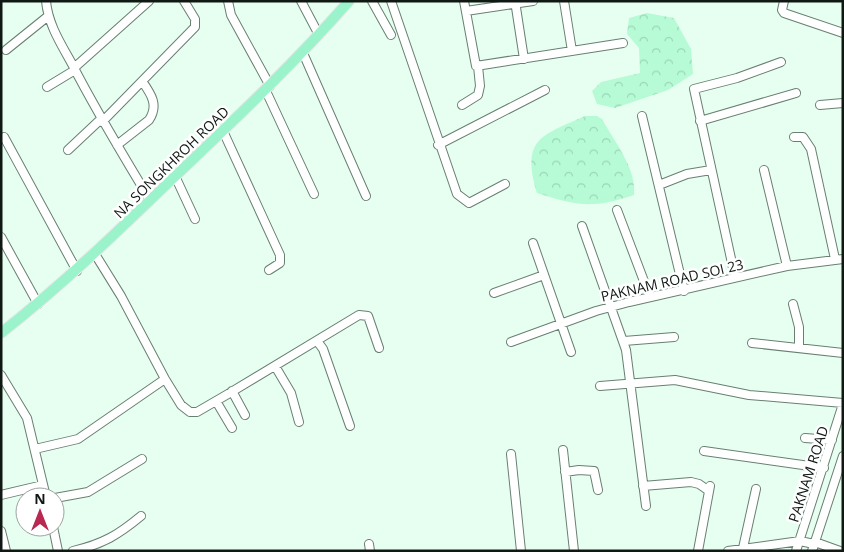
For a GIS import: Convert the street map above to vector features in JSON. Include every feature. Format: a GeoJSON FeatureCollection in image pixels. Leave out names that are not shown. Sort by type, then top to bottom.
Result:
{"type":"FeatureCollection","features":[{"type":"Feature","properties":{"kind":"main road","name":"NA SONGKHROH ROAD"},"geometry":{"type":"LineString","coordinates":[[2,332],[38,304],[95,254],[268,88],[349,1]]}},
{"type":"Feature","properties":{"kind":"street"},"geometry":{"type":"LineString","coordinates":[[46,1],[47,17],[74,69],[150,200]]}},
{"type":"Feature","properties":{"kind":"street"},"geometry":{"type":"LineString","coordinates":[[47,87],[74,69],[149,1]]}},
{"type":"Feature","properties":{"kind":"street"},"geometry":{"type":"LineString","coordinates":[[68,150],[102,120],[195,27],[195,19],[184,1]]}},
{"type":"Feature","properties":{"kind":"street"},"geometry":{"type":"LineString","coordinates":[[228,1],[231,15],[268,88],[314,194]]}},
{"type":"Feature","properties":{"kind":"street"},"geometry":{"type":"LineString","coordinates":[[372,1],[391,35]]}},
{"type":"Feature","properties":{"kind":"street"},"geometry":{"type":"LineString","coordinates":[[391,1],[454,190],[462,200],[469,203],[505,184]]}},
{"type":"Feature","properties":{"kind":"street"},"geometry":{"type":"LineString","coordinates":[[462,105],[478,95],[480,86],[478,66],[474,64],[464,1]]}},
{"type":"Feature","properties":{"kind":"street"},"geometry":{"type":"LineString","coordinates":[[466,11],[533,1]]}},
{"type":"Feature","properties":{"kind":"street"},"geometry":{"type":"LineString","coordinates":[[564,1],[572,50]]}},
{"type":"Feature","properties":{"kind":"street"},"geometry":{"type":"LineString","coordinates":[[784,1],[782,10],[784,13],[843,33]]}},
{"type":"Feature","properties":{"kind":"street"},"geometry":{"type":"LineString","coordinates":[[304,2],[319,35]]}},
{"type":"Feature","properties":{"kind":"street"},"geometry":{"type":"LineString","coordinates":[[515,3],[524,59]]}},
{"type":"Feature","properties":{"kind":"street"},"geometry":{"type":"LineString","coordinates":[[6,50],[47,17]]}},
{"type":"Feature","properties":{"kind":"street"},"geometry":{"type":"LineString","coordinates":[[478,66],[572,50],[623,44]]}},
{"type":"Feature","properties":{"kind":"street"},"geometry":{"type":"LineString","coordinates":[[302,52],[366,196]]}},
{"type":"Feature","properties":{"kind":"street"},"geometry":{"type":"LineString","coordinates":[[735,278],[694,92],[695,88],[737,78],[782,62]]}},
{"type":"Feature","properties":{"kind":"street"},"geometry":{"type":"LineString","coordinates":[[117,145],[149,120],[153,114],[154,102],[142,81]]}},
{"type":"Feature","properties":{"kind":"street"},"geometry":{"type":"LineString","coordinates":[[438,145],[545,90]]}},
{"type":"Feature","properties":{"kind":"street"},"geometry":{"type":"LineString","coordinates":[[700,121],[796,92]]}},
{"type":"Feature","properties":{"kind":"street"},"geometry":{"type":"LineString","coordinates":[[820,105],[843,104]]}},
{"type":"Feature","properties":{"kind":"street"},"geometry":{"type":"LineString","coordinates":[[642,116],[684,291]]}},
{"type":"Feature","properties":{"kind":"street"},"geometry":{"type":"LineString","coordinates":[[223,131],[280,255],[280,263],[269,270]]}},
{"type":"Feature","properties":{"kind":"street"},"geometry":{"type":"LineString","coordinates":[[4,137],[77,271]]}},
{"type":"Feature","properties":{"kind":"street"},"geometry":{"type":"LineString","coordinates":[[794,137],[803,137],[811,149],[839,259]]}},
{"type":"Feature","properties":{"kind":"street"},"geometry":{"type":"LineString","coordinates":[[659,185],[687,174],[711,170]]}},
{"type":"Feature","properties":{"kind":"street"},"geometry":{"type":"LineString","coordinates":[[764,170],[787,266]]}},
{"type":"Feature","properties":{"kind":"street"},"geometry":{"type":"LineString","coordinates":[[176,176],[196,219]]}},
{"type":"Feature","properties":{"kind":"street"},"geometry":{"type":"LineString","coordinates":[[618,210],[650,297]]}},
{"type":"Feature","properties":{"kind":"street"},"geometry":{"type":"LineString","coordinates":[[582,226],[624,341],[646,506]]}},
{"type":"Feature","properties":{"kind":"street"},"geometry":{"type":"LineString","coordinates":[[1,237],[38,304]]}},
{"type":"Feature","properties":{"kind":"street"},"geometry":{"type":"LineString","coordinates":[[533,243],[571,352]]}},
{"type":"Feature","properties":{"kind":"street"},"geometry":{"type":"LineString","coordinates":[[95,254],[121,296],[165,379],[181,405],[187,411],[198,412],[349,320],[365,314],[368,316],[380,348]]}},
{"type":"Feature","properties":{"kind":"street","name":"PAKNAM ROAD SOI 23"},"geometry":{"type":"LineString","coordinates":[[511,342],[612,307],[650,297],[684,291],[787,266],[839,259]]}},
{"type":"Feature","properties":{"kind":"street"},"geometry":{"type":"LineString","coordinates":[[494,294],[544,274]]}},
{"type":"Feature","properties":{"kind":"street"},"geometry":{"type":"LineString","coordinates":[[793,304],[799,327],[799,348]]}},
{"type":"Feature","properties":{"kind":"street"},"geometry":{"type":"LineString","coordinates":[[624,341],[674,337]]}},
{"type":"Feature","properties":{"kind":"street"},"geometry":{"type":"LineString","coordinates":[[317,340],[323,350],[350,426]]}},
{"type":"Feature","properties":{"kind":"street"},"geometry":{"type":"LineString","coordinates":[[752,343],[843,353]]}},
{"type":"Feature","properties":{"kind":"street"},"geometry":{"type":"LineString","coordinates":[[275,366],[291,393],[298,422]]}},
{"type":"Feature","properties":{"kind":"street"},"geometry":{"type":"LineString","coordinates":[[1,375],[27,418],[43,485],[1,495]]}},
{"type":"Feature","properties":{"kind":"street"},"geometry":{"type":"LineString","coordinates":[[35,449],[78,439],[165,379]]}},
{"type":"Feature","properties":{"kind":"street"},"geometry":{"type":"LineString","coordinates":[[600,386],[675,380],[749,395],[843,404]]}},
{"type":"Feature","properties":{"kind":"street"},"geometry":{"type":"LineString","coordinates":[[232,391],[245,415]]}},
{"type":"Feature","properties":{"kind":"street"},"geometry":{"type":"LineString","coordinates":[[216,401],[232,428]]}},
{"type":"Feature","properties":{"kind":"street","name":"PAKNAM ROAD"},"geometry":{"type":"LineString","coordinates":[[796,551],[843,404]]}},
{"type":"Feature","properties":{"kind":"street"},"geometry":{"type":"LineString","coordinates":[[805,438],[832,440]]}},
{"type":"Feature","properties":{"kind":"street"},"geometry":{"type":"LineString","coordinates":[[563,450],[574,551]]}},
{"type":"Feature","properties":{"kind":"street"},"geometry":{"type":"LineString","coordinates":[[704,451],[824,468]]}},
{"type":"Feature","properties":{"kind":"street"},"geometry":{"type":"LineString","coordinates":[[511,454],[521,551]]}},
{"type":"Feature","properties":{"kind":"street","name":"PAKNAM ROAD"},"geometry":{"type":"LineString","coordinates":[[814,546],[843,456]]}},
{"type":"Feature","properties":{"kind":"street"},"geometry":{"type":"LineString","coordinates":[[65,496],[88,492],[142,459]]}},
{"type":"Feature","properties":{"kind":"street"},"geometry":{"type":"LineString","coordinates":[[565,472],[579,470],[594,471],[598,490]]}},
{"type":"Feature","properties":{"kind":"street"},"geometry":{"type":"LineString","coordinates":[[643,486],[691,482],[710,488],[698,551]]}},
{"type":"Feature","properties":{"kind":"street"},"geometry":{"type":"LineString","coordinates":[[743,548],[756,489]]}},
{"type":"Feature","properties":{"kind":"street"},"geometry":{"type":"LineString","coordinates":[[73,551],[99,544],[124,530],[141,516]]}},
{"type":"Feature","properties":{"kind":"street"},"geometry":{"type":"LineString","coordinates":[[1,531],[6,551]]}},
{"type":"Feature","properties":{"kind":"street"},"geometry":{"type":"LineString","coordinates":[[55,537],[58,551]]}},
{"type":"Feature","properties":{"kind":"street"},"geometry":{"type":"LineString","coordinates":[[728,551],[800,541],[840,551]]}},
{"type":"Feature","properties":{"kind":"green space"},"geometry":{"type":"Polygon","coordinates":[[[647,13],[674,18],[691,49],[693,74],[668,90],[615,108],[597,104],[592,91],[601,82],[640,73],[639,48],[627,34],[629,18],[647,13]]]}},
{"type":"Feature","properties":{"kind":"green space"},"geometry":{"type":"Polygon","coordinates":[[[585,116],[597,116],[602,119],[628,165],[634,185],[634,195],[607,202],[585,204],[564,201],[537,193],[532,161],[538,141],[557,129],[585,116]]]}}]}
